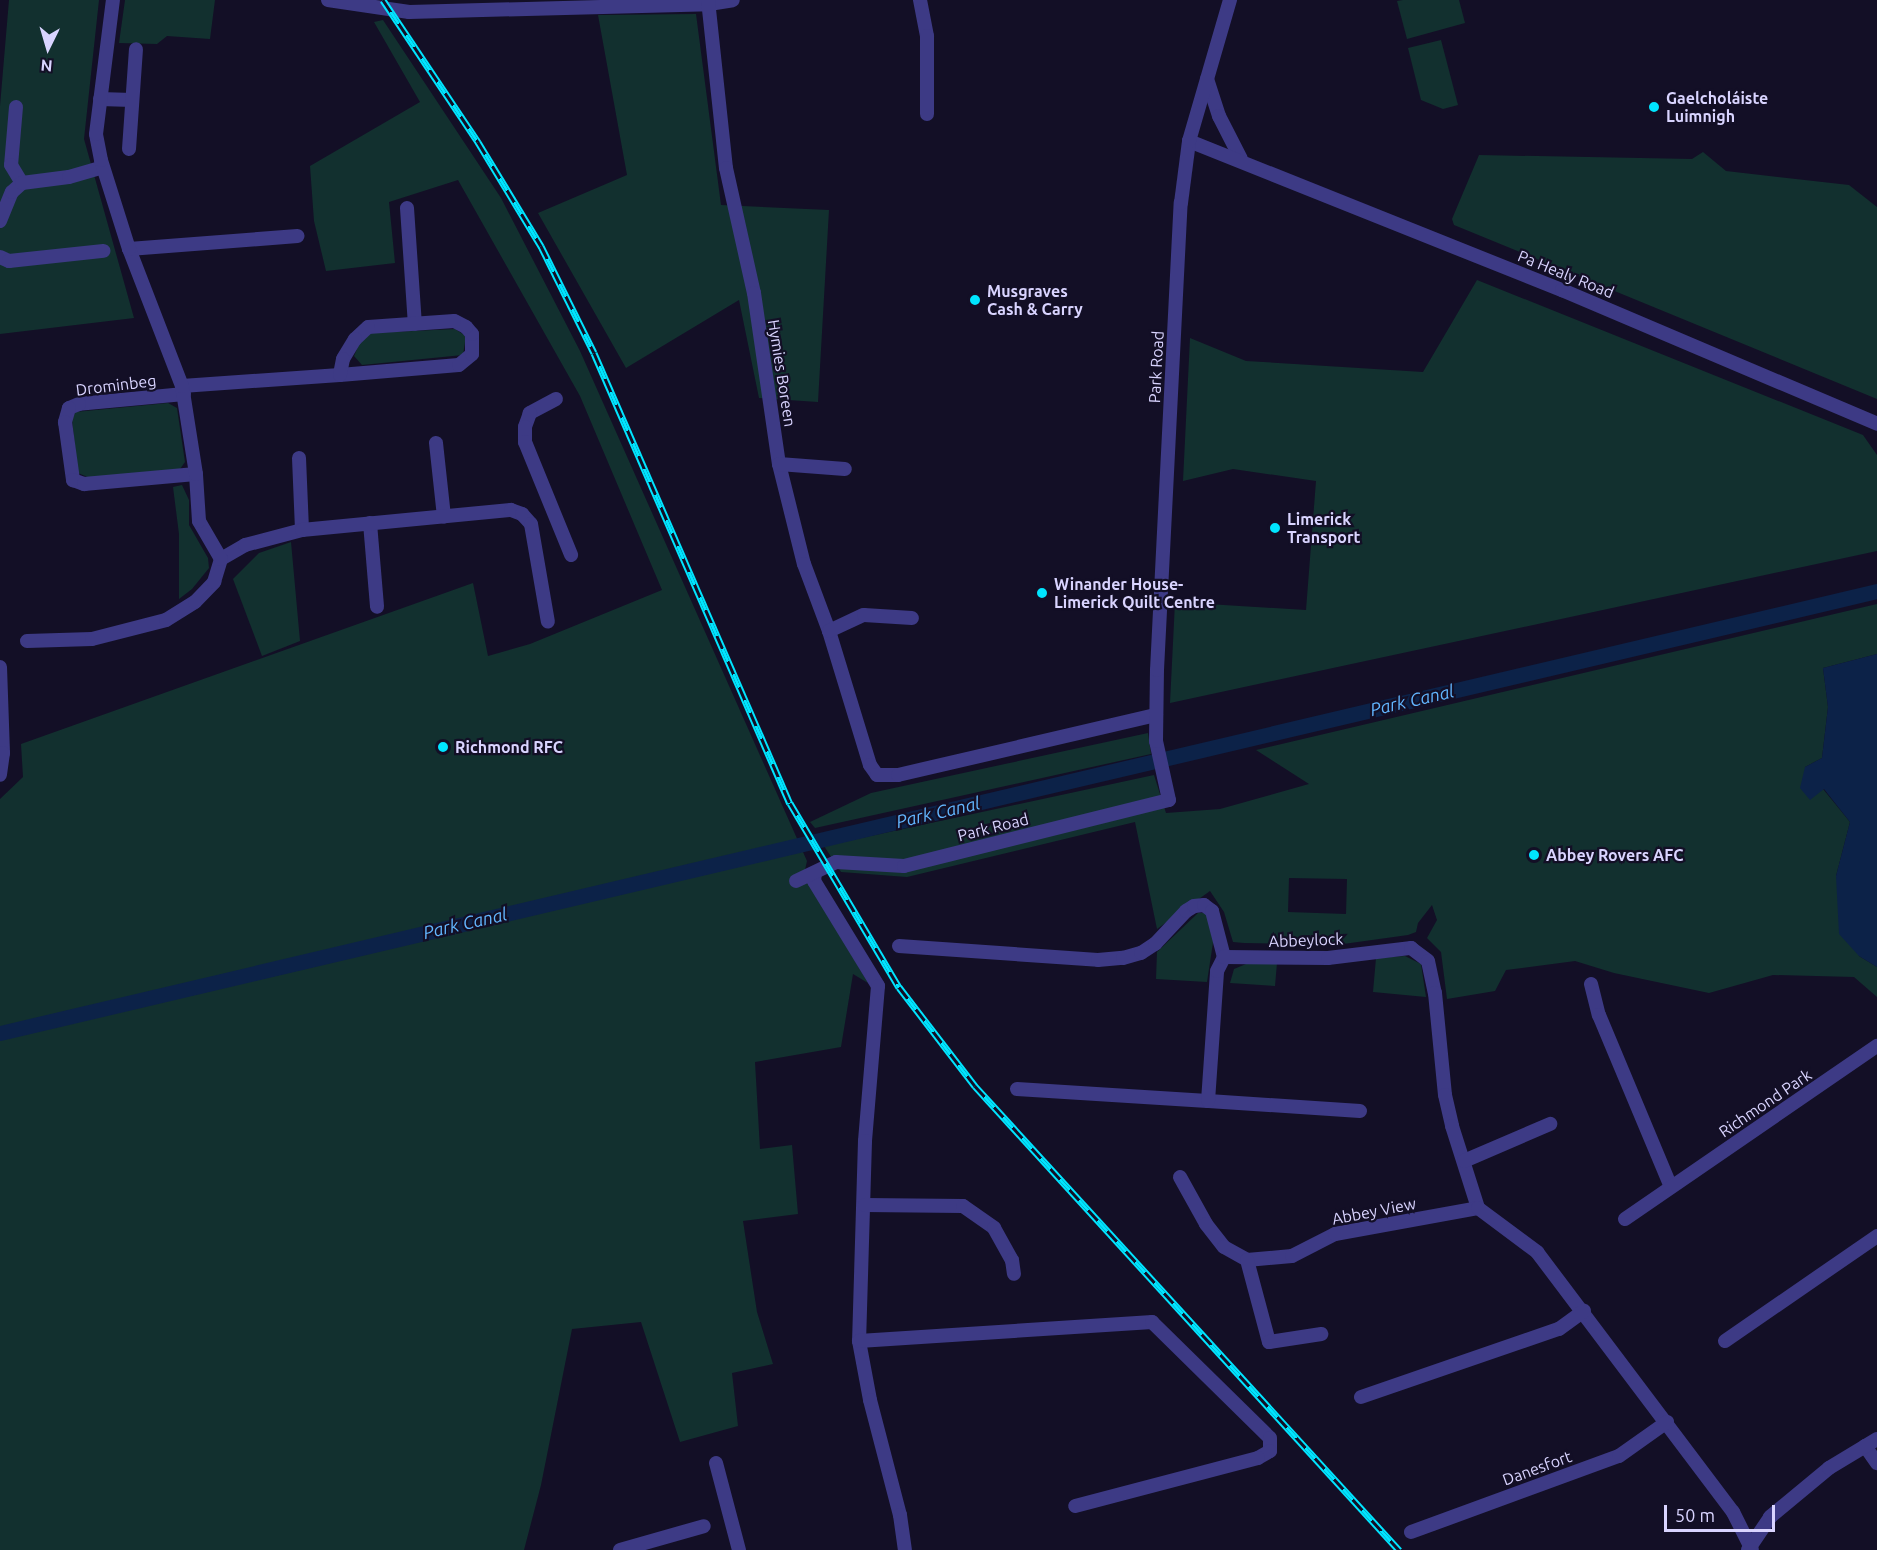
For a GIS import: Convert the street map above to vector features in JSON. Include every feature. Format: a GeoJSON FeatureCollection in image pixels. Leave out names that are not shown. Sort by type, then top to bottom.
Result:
{"type":"FeatureCollection","features":[{"type":"Feature","properties":{"kind":"street","name":"Drominbeg"},"geometry":{"type":"LineString","coordinates":[[113,0],[96,134],[103,167],[129,249],[183,390],[196,474],[199,521],[222,559]]}},
{"type":"Feature","properties":{"kind":"street"},"geometry":{"type":"LineString","coordinates":[[328,0],[409,12],[733,0]]}},
{"type":"Feature","properties":{"kind":"street"},"geometry":{"type":"LineString","coordinates":[[920,0],[927,36],[927,114]]}},
{"type":"Feature","properties":{"kind":"street","name":"Park Road"},"geometry":{"type":"LineString","coordinates":[[815,873],[836,862],[903,866],[1169,800],[1156,741],[1156,715],[1181,203],[1189,141],[1230,0]]}},
{"type":"Feature","properties":{"kind":"street","name":"Hymies Boreen"},"geometry":{"type":"LineString","coordinates":[[708,2],[726,168],[753,293],[779,464],[804,564],[829,631],[870,765],[877,775],[898,776],[1156,715]]}},
{"type":"Feature","properties":{"kind":"street"},"geometry":{"type":"LineString","coordinates":[[129,149],[136,49]]}},
{"type":"Feature","properties":{"kind":"street"},"geometry":{"type":"LineString","coordinates":[[1207,79],[1219,116],[1241,159]]}},
{"type":"Feature","properties":{"kind":"street"},"geometry":{"type":"LineString","coordinates":[[100,99],[132,100]]}},
{"type":"Feature","properties":{"kind":"street"},"geometry":{"type":"LineString","coordinates":[[16,107],[11,165],[22,183]]}},
{"type":"Feature","properties":{"kind":"street","name":"Pa Healy Road"},"geometry":{"type":"LineString","coordinates":[[1189,141],[1241,159],[1573,294],[1877,424]]}},
{"type":"Feature","properties":{"kind":"street"},"geometry":{"type":"LineString","coordinates":[[0,221],[12,192],[22,183],[69,177],[103,167]]}},
{"type":"Feature","properties":{"kind":"street"},"geometry":{"type":"LineString","coordinates":[[407,208],[415,324]]}},
{"type":"Feature","properties":{"kind":"street"},"geometry":{"type":"LineString","coordinates":[[129,249],[297,236]]}},
{"type":"Feature","properties":{"kind":"street"},"geometry":{"type":"LineString","coordinates":[[0,257],[9,261],[103,251]]}},
{"type":"Feature","properties":{"kind":"street","name":"Drominbeg"},"geometry":{"type":"LineString","coordinates":[[196,474],[84,484],[73,480],[65,422],[69,408],[79,404],[183,390],[459,365],[472,354],[472,334],[466,327],[454,321],[368,327],[355,339],[343,358],[340,375]]}},
{"type":"Feature","properties":{"kind":"street"},"geometry":{"type":"LineString","coordinates":[[556,399],[530,413],[525,427],[525,442],[571,555]]}},
{"type":"Feature","properties":{"kind":"street"},"geometry":{"type":"LineString","coordinates":[[436,442],[444,517]]}},
{"type":"Feature","properties":{"kind":"street"},"geometry":{"type":"LineString","coordinates":[[299,458],[302,530]]}},
{"type":"Feature","properties":{"kind":"street"},"geometry":{"type":"LineString","coordinates":[[779,464],[844,469]]}},
{"type":"Feature","properties":{"kind":"street"},"geometry":{"type":"LineString","coordinates":[[27,641],[92,639],[166,620],[201,595],[214,582],[222,559],[245,545],[302,530],[511,510],[522,514],[531,524],[548,622]]}},
{"type":"Feature","properties":{"kind":"street"},"geometry":{"type":"LineString","coordinates":[[531,524],[554,514]]}},
{"type":"Feature","properties":{"kind":"street"},"geometry":{"type":"LineString","coordinates":[[370,523],[377,607]]}},
{"type":"Feature","properties":{"kind":"street"},"geometry":{"type":"LineString","coordinates":[[829,631],[864,615],[912,618]]}},
{"type":"Feature","properties":{"kind":"street"},"geometry":{"type":"LineString","coordinates":[[0,667],[3,753],[0,775]]}},
{"type":"Feature","properties":{"kind":"street"},"geometry":{"type":"LineString","coordinates":[[795,881],[815,873],[814,881],[878,986],[865,1142],[859,1341],[870,1400],[900,1515],[905,1550]]}},
{"type":"Feature","properties":{"kind":"street"},"geometry":{"type":"LineString","coordinates":[[899,946],[1098,960],[1123,958],[1141,953],[1155,944],[1185,911],[1194,906],[1204,905],[1212,911],[1224,957],[1217,971],[1208,1101]]}},
{"type":"Feature","properties":{"kind":"street","name":"Abbeylock"},"geometry":{"type":"LineString","coordinates":[[1224,957],[1328,958],[1411,948],[1428,961],[1435,993],[1445,1095],[1452,1126],[1478,1208]]}},
{"type":"Feature","properties":{"kind":"street"},"geometry":{"type":"LineString","coordinates":[[1591,984],[1599,1015],[1671,1187]]}},
{"type":"Feature","properties":{"kind":"street","name":"Richmond Park"},"geometry":{"type":"LineString","coordinates":[[1625,1219],[1877,1046]]}},
{"type":"Feature","properties":{"kind":"street"},"geometry":{"type":"LineString","coordinates":[[1017,1089],[1360,1111]]}},
{"type":"Feature","properties":{"kind":"street"},"geometry":{"type":"LineString","coordinates":[[1464,1161],[1550,1124]]}},
{"type":"Feature","properties":{"kind":"street"},"geometry":{"type":"LineString","coordinates":[[1180,1177],[1206,1224],[1224,1247],[1247,1260],[1269,1342],[1321,1334]]}},
{"type":"Feature","properties":{"kind":"street"},"geometry":{"type":"LineString","coordinates":[[864,1205],[963,1206],[993,1228],[1012,1260],[1014,1274]]}},
{"type":"Feature","properties":{"kind":"street"},"geometry":{"type":"LineString","coordinates":[[1478,1208],[1537,1252],[1584,1311],[1733,1512],[1750,1549]]}},
{"type":"Feature","properties":{"kind":"street","name":"Abbey View"},"geometry":{"type":"LineString","coordinates":[[1247,1260],[1292,1256],[1335,1234],[1478,1208]]}},
{"type":"Feature","properties":{"kind":"street"},"geometry":{"type":"LineString","coordinates":[[1725,1341],[1877,1236]]}},
{"type":"Feature","properties":{"kind":"street"},"geometry":{"type":"LineString","coordinates":[[1361,1397],[1559,1329],[1584,1311]]}},
{"type":"Feature","properties":{"kind":"street"},"geometry":{"type":"LineString","coordinates":[[859,1341],[1152,1322],[1270,1438],[1270,1451],[1258,1458],[1075,1506]]}},
{"type":"Feature","properties":{"kind":"street","name":"Danesfort"},"geometry":{"type":"LineString","coordinates":[[1411,1532],[1619,1456],[1667,1422]]}},
{"type":"Feature","properties":{"kind":"street"},"geometry":{"type":"LineString","coordinates":[[1750,1549],[1770,1517],[1829,1468],[1871,1442],[1877,1463]]}},
{"type":"Feature","properties":{"kind":"street"},"geometry":{"type":"LineString","coordinates":[[716,1463],[739,1550]]}},
{"type":"Feature","properties":{"kind":"street"},"geometry":{"type":"LineString","coordinates":[[620,1550],[704,1526]]}},
{"type":"Feature","properties":{"kind":"green space"},"geometry":{"type":"Polygon","coordinates":[[[9,0],[99,0],[84,139],[134,318],[0,334],[0,106],[9,0]]]}},
{"type":"Feature","properties":{"kind":"green space"},"geometry":{"type":"Polygon","coordinates":[[[125,0],[215,0],[210,39],[167,36],[157,44],[119,43],[125,0]]]}},
{"type":"Feature","properties":{"kind":"green space"},"geometry":{"type":"Polygon","coordinates":[[[1459,0],[1465,23],[1407,39],[1397,1],[1459,0]]]}},
{"type":"Feature","properties":{"kind":"green space"},"geometry":{"type":"Polygon","coordinates":[[[696,14],[721,205],[829,210],[818,402],[759,398],[739,300],[626,368],[538,213],[627,175],[598,15],[696,14]]]}},
{"type":"Feature","properties":{"kind":"green space"},"geometry":{"type":"Polygon","coordinates":[[[383,20],[501,198],[580,351],[807,861],[804,874],[868,983],[853,974],[841,1047],[755,1062],[760,1149],[792,1145],[798,1214],[743,1221],[757,1312],[773,1364],[732,1373],[738,1426],[680,1442],[641,1322],[572,1329],[541,1485],[524,1550],[0,1550],[0,799],[23,777],[21,744],[473,583],[488,656],[530,644],[662,590],[580,396],[458,180],[389,202],[395,263],[326,271],[314,221],[310,166],[420,102],[374,22],[383,20]]]}},
{"type":"Feature","properties":{"kind":"green space"},"geometry":{"type":"Polygon","coordinates":[[[1441,40],[1458,105],[1443,109],[1421,100],[1408,48],[1441,40]]]}},
{"type":"Feature","properties":{"kind":"green space"},"geometry":{"type":"Polygon","coordinates":[[[1703,152],[1726,171],[1849,185],[1877,207],[1877,399],[1454,225],[1452,219],[1479,155],[1692,159],[1703,152]]]}},
{"type":"Feature","properties":{"kind":"green space"},"geometry":{"type":"Polygon","coordinates":[[[1477,280],[1863,435],[1877,455],[1877,551],[1170,703],[1175,602],[1306,610],[1316,481],[1233,469],[1183,481],[1190,338],[1246,361],[1423,372],[1477,280]]]}},
{"type":"Feature","properties":{"kind":"green space"},"geometry":{"type":"Polygon","coordinates":[[[455,329],[466,336],[463,355],[362,365],[354,356],[360,342],[370,333],[455,329]]]}},
{"type":"Feature","properties":{"kind":"green space"},"geometry":{"type":"Polygon","coordinates":[[[168,403],[177,408],[185,462],[180,469],[90,478],[78,473],[72,420],[75,412],[168,403]]]}},
{"type":"Feature","properties":{"kind":"green space"},"geometry":{"type":"Polygon","coordinates":[[[182,485],[189,500],[189,525],[208,558],[209,568],[192,589],[179,599],[179,534],[173,487],[182,485]]]}},
{"type":"Feature","properties":{"kind":"green space"},"geometry":{"type":"Polygon","coordinates":[[[291,542],[300,641],[262,656],[233,579],[259,553],[291,542]]]}},
{"type":"Feature","properties":{"kind":"green space"},"geometry":{"type":"Polygon","coordinates":[[[1877,604],[1877,654],[1823,668],[1828,707],[1822,758],[1805,767],[1850,822],[1836,876],[1859,956],[1877,967],[1877,997],[1854,977],[1773,975],[1709,993],[1614,973],[1575,961],[1506,970],[1495,991],[1447,999],[1441,952],[1427,938],[1437,920],[1432,905],[1418,923],[1416,932],[1408,935],[1336,945],[1244,943],[1233,942],[1224,912],[1210,891],[1157,929],[1135,822],[907,877],[841,872],[824,846],[1154,775],[1166,813],[1220,809],[1309,784],[1256,750],[1877,604]],[[1289,878],[1288,912],[1346,914],[1347,879],[1289,878]]]}},
{"type":"Feature","properties":{"kind":"green space"},"geometry":{"type":"Polygon","coordinates":[[[1148,733],[1151,754],[815,828],[810,822],[871,793],[1148,733]]]}},
{"type":"Feature","properties":{"kind":"green space"},"geometry":{"type":"Polygon","coordinates":[[[1198,913],[1206,913],[1214,936],[1207,982],[1156,979],[1157,952],[1198,913]]]}},
{"type":"Feature","properties":{"kind":"green space"},"geometry":{"type":"Polygon","coordinates":[[[1405,956],[1421,964],[1426,997],[1373,992],[1376,958],[1405,956]]]}},
{"type":"Feature","properties":{"kind":"green space"},"geometry":{"type":"Polygon","coordinates":[[[1277,963],[1275,986],[1230,983],[1234,969],[1246,964],[1277,963]]]}},
{"type":"Feature","properties":{"kind":"water"},"geometry":{"type":"Polygon","coordinates":[[[1877,654],[1877,967],[1859,956],[1839,934],[1836,876],[1850,822],[1824,789],[1810,800],[1800,788],[1805,767],[1822,758],[1828,707],[1823,668],[1877,654]]]}},
{"type":"Feature","properties":{"kind":"waterway","name":"Park Canal"},"geometry":{"type":"LineString","coordinates":[[0,1033],[1877,591]]}},
{"type":"Feature","properties":{"kind":"railway"},"geometry":{"type":"LineString","coordinates":[[383,0],[478,142],[541,246],[594,353],[790,803],[899,987],[975,1086],[1399,1550]]}},
{"type":"Feature","properties":{"kind":"place","name":"Gaelcholáiste Luimnigh"},"geometry":{"type":"Point","coordinates":[1654,107]}},
{"type":"Feature","properties":{"kind":"place","name":"Musgraves Cash & Carry"},"geometry":{"type":"Point","coordinates":[975,300]}},
{"type":"Feature","properties":{"kind":"place","name":"Limerick Transport"},"geometry":{"type":"Point","coordinates":[1275,528]}},
{"type":"Feature","properties":{"kind":"place","name":"Winander House- Limerick Quilt Centre"},"geometry":{"type":"Point","coordinates":[1042,593]}},
{"type":"Feature","properties":{"kind":"place","name":"Richmond RFC"},"geometry":{"type":"Point","coordinates":[443,747]}},
{"type":"Feature","properties":{"kind":"place","name":"Abbey Rovers AFC"},"geometry":{"type":"Point","coordinates":[1534,855]}}]}
